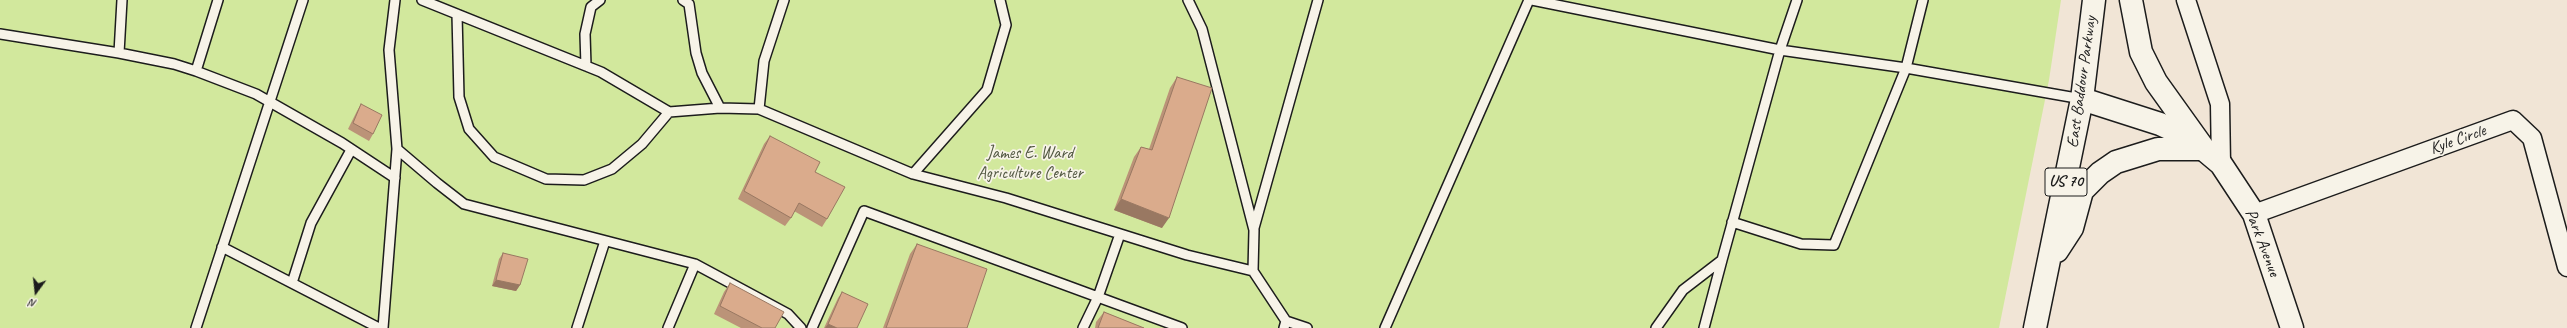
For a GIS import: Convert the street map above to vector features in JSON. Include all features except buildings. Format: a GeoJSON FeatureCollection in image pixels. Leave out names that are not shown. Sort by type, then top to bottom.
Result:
{"type":"FeatureCollection","features":[{"type":"Feature","properties":{"kind":"main road","name":"East Baddour Parkway"},"geometry":{"type":"LineString","coordinates":[[2035,328],[2082,99],[2094,0]]}},
{"type":"Feature","properties":{"kind":"main road"},"geometry":{"type":"LineString","coordinates":[[2131,0],[2140,52],[2156,82],[2204,149]]}},
{"type":"Feature","properties":{"kind":"main road","name":"Park Avenue"},"geometry":{"type":"LineString","coordinates":[[2082,99],[2160,124],[2190,138],[2221,164],[2254,214],[2292,328]]}},
{"type":"Feature","properties":{"kind":"main road"},"geometry":{"type":"LineString","coordinates":[[2049,264],[2072,228],[2082,191],[2100,173],[2116,162],[2158,149],[2204,149]]}},
{"type":"Feature","properties":{"kind":"street"},"geometry":{"type":"LineString","coordinates":[[2186,0],[2220,104],[2221,164]]}},
{"type":"Feature","properties":{"kind":"street","name":"Kyle Circle"},"geometry":{"type":"LineString","coordinates":[[2254,214],[2513,120],[2532,138],[2567,267]]}},
{"type":"Feature","properties":{"kind":"lane"},"geometry":{"type":"LineString","coordinates":[[119,53],[122,0]]}},
{"type":"Feature","properties":{"kind":"lane"},"geometry":{"type":"LineString","coordinates":[[196,71],[218,0]]}},
{"type":"Feature","properties":{"kind":"lane"},"geometry":{"type":"LineString","coordinates":[[196,328],[304,0]]}},
{"type":"Feature","properties":{"kind":"lane"},"geometry":{"type":"LineString","coordinates":[[383,328],[398,149],[389,50],[395,0]]}},
{"type":"Feature","properties":{"kind":"lane"},"geometry":{"type":"LineString","coordinates":[[422,0],[586,66],[669,112],[720,108],[759,109],[913,174],[1006,198],[1187,255],[1253,271]]}},
{"type":"Feature","properties":{"kind":"lane"},"geometry":{"type":"LineString","coordinates":[[586,66],[585,34],[591,7],[600,0]]}},
{"type":"Feature","properties":{"kind":"lane"},"geometry":{"type":"LineString","coordinates":[[683,0],[689,4],[696,53],[702,74],[720,108]]}},
{"type":"Feature","properties":{"kind":"lane"},"geometry":{"type":"LineString","coordinates":[[759,109],[764,61],[784,0]]}},
{"type":"Feature","properties":{"kind":"lane"},"geometry":{"type":"LineString","coordinates":[[913,174],[987,90],[1006,25],[1000,0]]}},
{"type":"Feature","properties":{"kind":"lane"},"geometry":{"type":"LineString","coordinates":[[1188,0],[1202,29],[1254,230]]}},
{"type":"Feature","properties":{"kind":"lane"},"geometry":{"type":"LineString","coordinates":[[1307,328],[1285,324],[1253,271],[1254,230],[1318,0]]}},
{"type":"Feature","properties":{"kind":"lane"},"geometry":{"type":"LineString","coordinates":[[1385,328],[1531,0],[1780,50],[1906,68],[2082,99]]}},
{"type":"Feature","properties":{"kind":"lane"},"geometry":{"type":"LineString","coordinates":[[1704,328],[1780,50],[1797,0]]}},
{"type":"Feature","properties":{"kind":"lane"},"geometry":{"type":"LineString","coordinates":[[1732,222],[1802,244],[1834,245],[1906,68],[1923,0]]}},
{"type":"Feature","properties":{"kind":"lane"},"geometry":{"type":"LineString","coordinates":[[457,14],[459,97],[470,130],[494,157],[546,179],[584,180],[612,169],[642,144],[669,112]]}},
{"type":"Feature","properties":{"kind":"lane"},"geometry":{"type":"LineString","coordinates":[[0,34],[119,53],[174,64],[196,71],[256,94],[271,102],[395,178]]}},
{"type":"Feature","properties":{"kind":"lane"},"geometry":{"type":"LineString","coordinates":[[398,149],[464,204],[695,264],[788,314],[801,328]]}},
{"type":"Feature","properties":{"kind":"lane"},"geometry":{"type":"LineString","coordinates":[[292,283],[311,223],[351,150]]}},
{"type":"Feature","properties":{"kind":"lane"},"geometry":{"type":"LineString","coordinates":[[812,328],[864,211],[1182,328]]}},
{"type":"Feature","properties":{"kind":"lane"},"geometry":{"type":"LineString","coordinates":[[1083,328],[1098,297],[1120,234]]}},
{"type":"Feature","properties":{"kind":"lane"},"geometry":{"type":"LineString","coordinates":[[577,328],[605,241]]}},
{"type":"Feature","properties":{"kind":"lane"},"geometry":{"type":"LineString","coordinates":[[222,247],[379,328]]}},
{"type":"Feature","properties":{"kind":"lane"},"geometry":{"type":"LineString","coordinates":[[1656,328],[1683,290],[1722,260]]}},
{"type":"Feature","properties":{"kind":"lane"},"geometry":{"type":"LineString","coordinates":[[668,328],[695,264]]}},
{"type":"Feature","properties":{"kind":"green space","name":"James E. Ward Agriculture Center"},"geometry":{"type":"Polygon","coordinates":[[[0,0],[2061,0],[2049,80],[1999,328],[0,328],[0,0]]]}}]}
